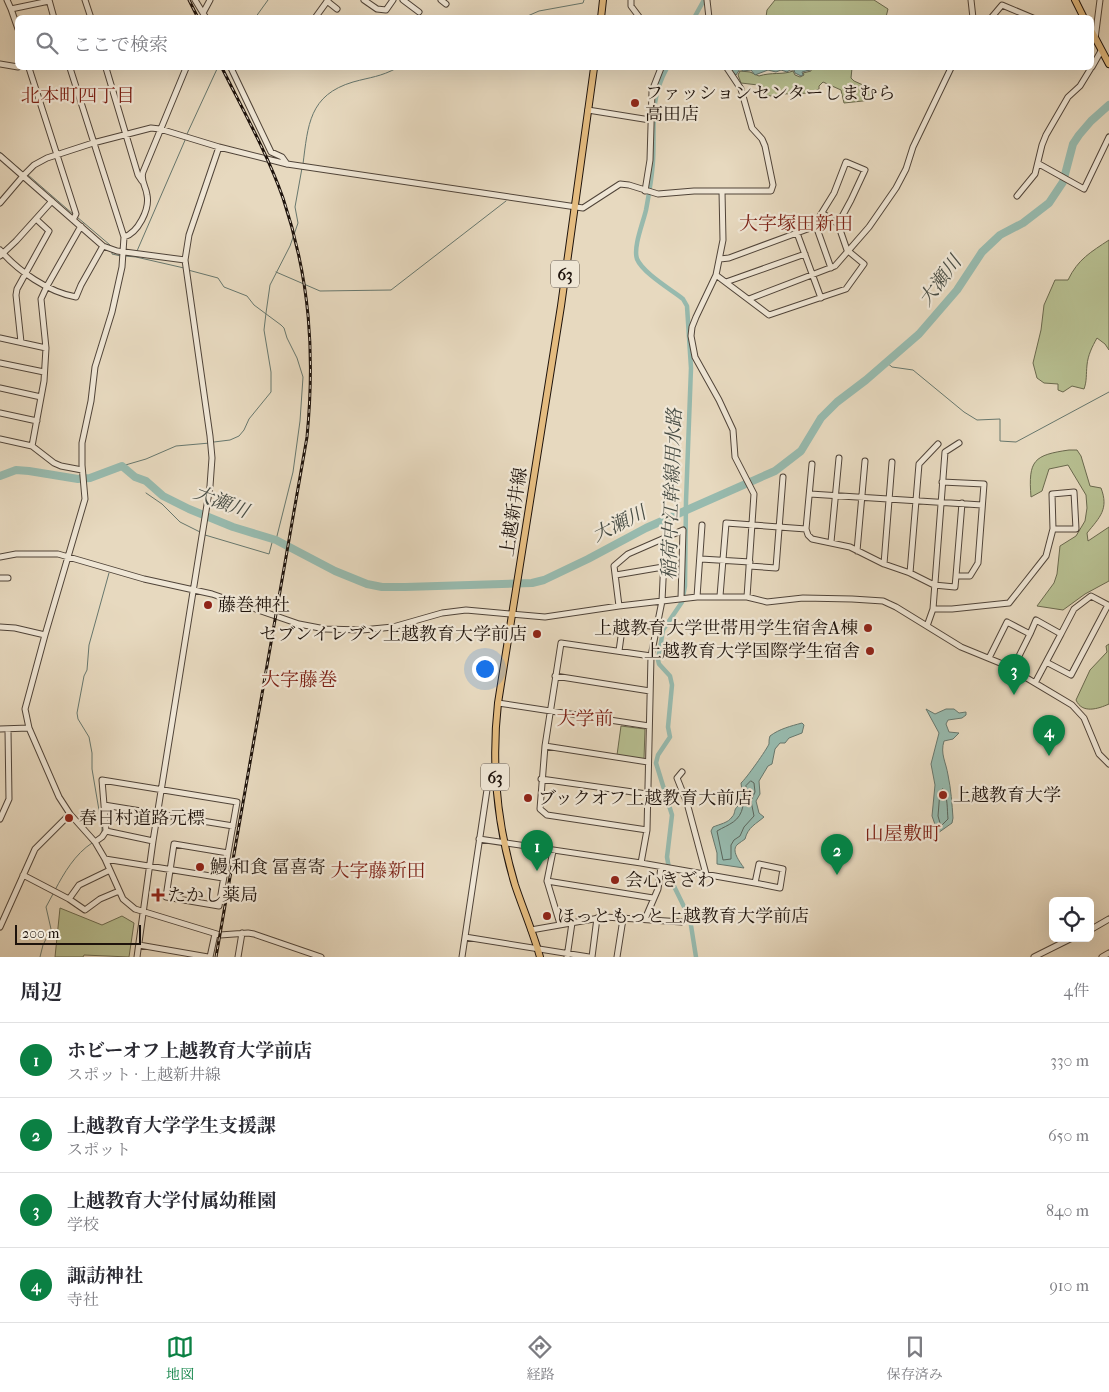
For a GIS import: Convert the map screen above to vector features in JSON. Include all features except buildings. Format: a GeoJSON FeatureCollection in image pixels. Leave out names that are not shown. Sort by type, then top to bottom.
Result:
{"type":"FeatureCollection","features":[{"type":"Feature","properties":{"kind":"main road"},"geometry":{"type":"LineString","coordinates":[[601,15],[603,0]]}},
{"type":"Feature","properties":{"kind":"main road"},"geometry":{"type":"LineString","coordinates":[[1075,0],[1082,15]]}},
{"type":"Feature","properties":{"kind":"main road"},"geometry":{"type":"LineString","coordinates":[[1095,40],[1109,64]]}},
{"type":"Feature","properties":{"kind":"main road","name":"上越新井線"},"geometry":{"type":"LineString","coordinates":[[540,957],[515,884],[504,843],[496,782],[494,742],[498,703],[514,614],[594,70]]}},
{"type":"Feature","properties":{"kind":"street"},"geometry":{"type":"LineString","coordinates":[[6,0],[12,9],[15,19]]}},
{"type":"Feature","properties":{"kind":"street"},"geometry":{"type":"LineString","coordinates":[[12,9],[49,0],[53,15]]}},
{"type":"Feature","properties":{"kind":"street"},"geometry":{"type":"LineString","coordinates":[[85,0],[90,15]]}},
{"type":"Feature","properties":{"kind":"street"},"geometry":{"type":"LineString","coordinates":[[195,0],[205,15]]}},
{"type":"Feature","properties":{"kind":"street"},"geometry":{"type":"LineString","coordinates":[[205,15],[210,0]]}},
{"type":"Feature","properties":{"kind":"street"},"geometry":{"type":"LineString","coordinates":[[317,15],[328,0],[337,9]]}},
{"type":"Feature","properties":{"kind":"street"},"geometry":{"type":"LineString","coordinates":[[364,0],[377,9],[386,10],[393,0]]}},
{"type":"Feature","properties":{"kind":"street"},"geometry":{"type":"LineString","coordinates":[[403,0],[419,12]]}},
{"type":"Feature","properties":{"kind":"street"},"geometry":{"type":"LineString","coordinates":[[631,0],[631,6],[638,15]]}},
{"type":"Feature","properties":{"kind":"street"},"geometry":{"type":"LineString","coordinates":[[708,0],[709,15]]}},
{"type":"Feature","properties":{"kind":"street"},"geometry":{"type":"LineString","coordinates":[[971,0],[973,15]]}},
{"type":"Feature","properties":{"kind":"street"},"geometry":{"type":"LineString","coordinates":[[1095,40],[1100,0]]}},
{"type":"Feature","properties":{"kind":"street"},"geometry":{"type":"LineString","coordinates":[[994,15],[1002,5],[1026,15]]}},
{"type":"Feature","properties":{"kind":"street"},"geometry":{"type":"LineString","coordinates":[[1094,62],[1102,50]]}},
{"type":"Feature","properties":{"kind":"street"},"geometry":{"type":"LineString","coordinates":[[0,63],[15,66]]}},
{"type":"Feature","properties":{"kind":"street"},"geometry":{"type":"LineString","coordinates":[[28,70],[76,214],[73,220]]}},
{"type":"Feature","properties":{"kind":"street"},"geometry":{"type":"LineString","coordinates":[[71,70],[124,238],[124,252],[112,312],[96,367],[82,443],[85,499],[25,709],[29,728],[59,797],[70,814],[94,841],[105,859],[126,903],[135,909],[215,934],[248,933],[265,937],[313,956],[321,957]]}},
{"type":"Feature","properties":{"kind":"street"},"geometry":{"type":"LineString","coordinates":[[107,70],[138,175],[148,195],[140,224],[129,236],[124,238]]}},
{"type":"Feature","properties":{"kind":"street"},"geometry":{"type":"LineString","coordinates":[[143,182],[143,172],[185,70]]}},
{"type":"Feature","properties":{"kind":"street"},"geometry":{"type":"LineString","coordinates":[[232,70],[271,152],[282,157],[287,164]]}},
{"type":"Feature","properties":{"kind":"street"},"geometry":{"type":"LineString","coordinates":[[645,191],[650,160],[652,91],[660,70]]}},
{"type":"Feature","properties":{"kind":"street"},"geometry":{"type":"LineString","coordinates":[[0,202],[34,165],[57,154],[151,128],[287,164],[583,208],[620,184],[658,194],[694,191],[771,191],[773,185],[765,146],[752,128],[741,89],[728,70]]}},
{"type":"Feature","properties":{"kind":"street"},"geometry":{"type":"LineString","coordinates":[[749,300],[835,266],[869,227],[896,188],[906,169],[912,147],[950,70]]}},
{"type":"Feature","properties":{"kind":"street"},"geometry":{"type":"LineString","coordinates":[[1017,196],[1035,174],[1046,135],[1068,97],[1080,86],[1089,70]]}},
{"type":"Feature","properties":{"kind":"street"},"geometry":{"type":"LineString","coordinates":[[588,110],[650,120]]}},
{"type":"Feature","properties":{"kind":"street"},"geometry":{"type":"LineString","coordinates":[[1039,164],[1084,189],[1109,137]]}},
{"type":"Feature","properties":{"kind":"street"},"geometry":{"type":"LineString","coordinates":[[137,957],[157,813],[204,525],[212,458],[185,260],[189,235],[219,147]]}},
{"type":"Feature","properties":{"kind":"street"},"geometry":{"type":"LineString","coordinates":[[0,156],[103,246],[124,252],[185,260]]}},
{"type":"Feature","properties":{"kind":"street"},"geometry":{"type":"LineString","coordinates":[[720,259],[729,258],[813,227],[834,193],[846,162],[865,170],[838,224]]}},
{"type":"Feature","properties":{"kind":"street"},"geometry":{"type":"LineString","coordinates":[[722,191],[723,230],[720,259],[716,275],[692,327],[693,348],[699,366],[719,400],[733,430],[735,457],[754,494],[747,597]]}},
{"type":"Feature","properties":{"kind":"street"},"geometry":{"type":"LineString","coordinates":[[52,201],[1,253],[24,273],[46,286],[74,297],[77,296],[81,284],[103,246]]}},
{"type":"Feature","properties":{"kind":"street"},"geometry":{"type":"LineString","coordinates":[[716,275],[769,315],[846,289],[864,264],[847,250],[838,224],[822,214]]}},
{"type":"Feature","properties":{"kind":"street"},"geometry":{"type":"LineString","coordinates":[[21,342],[17,289],[24,273],[49,231],[36,219]]}},
{"type":"Feature","properties":{"kind":"street"},"geometry":{"type":"LineString","coordinates":[[815,223],[831,268]]}},
{"type":"Feature","properties":{"kind":"street"},"geometry":{"type":"LineString","coordinates":[[32,446],[42,397],[46,348],[41,299],[46,286],[81,226]]}},
{"type":"Feature","properties":{"kind":"street"},"geometry":{"type":"LineString","coordinates":[[797,233],[821,298]]}},
{"type":"Feature","properties":{"kind":"street"},"geometry":{"type":"LineString","coordinates":[[726,282],[805,254]]}},
{"type":"Feature","properties":{"kind":"street"},"geometry":{"type":"LineString","coordinates":[[0,338],[46,348]]}},
{"type":"Feature","properties":{"kind":"street"},"geometry":{"type":"LineString","coordinates":[[0,363],[44,372]]}},
{"type":"Feature","properties":{"kind":"street"},"geometry":{"type":"LineString","coordinates":[[0,388],[42,397]]}},
{"type":"Feature","properties":{"kind":"street"},"geometry":{"type":"LineString","coordinates":[[0,413],[37,421]]}},
{"type":"Feature","properties":{"kind":"street"},"geometry":{"type":"LineString","coordinates":[[0,439],[32,446],[54,463],[83,472]]}},
{"type":"Feature","properties":{"kind":"street"},"geometry":{"type":"LineString","coordinates":[[927,626],[933,609],[945,452],[960,443]]}},
{"type":"Feature","properties":{"kind":"street"},"geometry":{"type":"LineString","coordinates":[[910,573],[919,464],[938,444]]}},
{"type":"Feature","properties":{"kind":"street"},"geometry":{"type":"LineString","coordinates":[[831,542],[839,458]]}},
{"type":"Feature","properties":{"kind":"street"},"geometry":{"type":"LineString","coordinates":[[857,551],[865,461]]}},
{"type":"Feature","properties":{"kind":"street"},"geometry":{"type":"LineString","coordinates":[[884,564],[892,462]]}},
{"type":"Feature","properties":{"kind":"street"},"geometry":{"type":"LineString","coordinates":[[812,464],[806,529],[808,536],[850,547],[934,585],[955,587],[962,504]]}},
{"type":"Feature","properties":{"kind":"street"},"geometry":{"type":"LineString","coordinates":[[701,558],[776,568],[783,477]]}},
{"type":"Feature","properties":{"kind":"street"},"geometry":{"type":"LineString","coordinates":[[942,482],[984,484],[978,563],[970,576],[956,576]]}},
{"type":"Feature","properties":{"kind":"street"},"geometry":{"type":"LineString","coordinates":[[933,609],[1009,603],[1046,556],[1053,530],[1052,494],[1074,492],[1076,529],[1053,530]]}},
{"type":"Feature","properties":{"kind":"street"},"geometry":{"type":"LineString","coordinates":[[810,494],[982,505]]}},
{"type":"Feature","properties":{"kind":"street"},"geometry":{"type":"LineString","coordinates":[[720,596],[726,523],[806,529]]}},
{"type":"Feature","properties":{"kind":"street"},"geometry":{"type":"LineString","coordinates":[[696,597],[701,558],[702,525]]}},
{"type":"Feature","properties":{"kind":"street"},"geometry":{"type":"LineString","coordinates":[[619,606],[614,566],[628,554],[683,530],[681,598]]}},
{"type":"Feature","properties":{"kind":"street"},"geometry":{"type":"LineString","coordinates":[[641,862],[647,830],[651,656],[662,601],[665,538]]}},
{"type":"Feature","properties":{"kind":"street"},"geometry":{"type":"LineString","coordinates":[[0,557],[16,554],[46,554],[69,557],[144,579],[212,594],[299,624],[325,629],[362,630],[394,627],[456,611],[545,617],[696,597],[747,597],[767,602],[802,598],[882,601],[896,607],[961,647],[989,658],[1064,700],[1079,711],[1088,724],[1099,754],[1109,764]]}},
{"type":"Feature","properties":{"kind":"street"},"geometry":{"type":"LineString","coordinates":[[616,575],[664,567]]}},
{"type":"Feature","properties":{"kind":"street"},"geometry":{"type":"LineString","coordinates":[[0,578],[8,578]]}},
{"type":"Feature","properties":{"kind":"street"},"geometry":{"type":"LineString","coordinates":[[1035,683],[1046,662],[1061,634],[1074,609],[1091,596],[1108,605],[1071,675],[1046,662]]}},
{"type":"Feature","properties":{"kind":"street"},"geometry":{"type":"LineString","coordinates":[[1012,670],[1036,620],[1061,634]]}},
{"type":"Feature","properties":{"kind":"street"},"geometry":{"type":"LineString","coordinates":[[619,651],[623,622],[657,627]]}},
{"type":"Feature","properties":{"kind":"street"},"geometry":{"type":"LineString","coordinates":[[989,658],[1007,622],[1030,634]]}},
{"type":"Feature","properties":{"kind":"street"},"geometry":{"type":"LineString","coordinates":[[0,627],[15,628],[45,635]]}},
{"type":"Feature","properties":{"kind":"street"},"geometry":{"type":"LineString","coordinates":[[647,830],[547,815],[540,809],[545,746],[561,642],[651,656]]}},
{"type":"Feature","properties":{"kind":"street"},"geometry":{"type":"LineString","coordinates":[[555,676],[650,691]]}},
{"type":"Feature","properties":{"kind":"street"},"geometry":{"type":"LineString","coordinates":[[498,703],[649,726]]}},
{"type":"Feature","properties":{"kind":"street"},"geometry":{"type":"LineString","coordinates":[[0,729],[29,728]]}},
{"type":"Feature","properties":{"kind":"street"},"geometry":{"type":"LineString","coordinates":[[0,818],[9,799],[8,730]]}},
{"type":"Feature","properties":{"kind":"street"},"geometry":{"type":"LineString","coordinates":[[545,746],[648,762]]}},
{"type":"Feature","properties":{"kind":"street"},"geometry":{"type":"LineString","coordinates":[[682,772],[677,778],[687,803],[706,874]]}},
{"type":"Feature","properties":{"kind":"street"},"geometry":{"type":"LineString","coordinates":[[541,779],[648,794]]}},
{"type":"Feature","properties":{"kind":"street"},"geometry":{"type":"LineString","coordinates":[[94,841],[102,837],[106,831],[102,780],[237,802],[219,906],[166,896],[174,844],[228,853]]}},
{"type":"Feature","properties":{"kind":"street"},"geometry":{"type":"LineString","coordinates":[[462,957],[488,783],[496,782]]}},
{"type":"Feature","properties":{"kind":"street"},"geometry":{"type":"LineString","coordinates":[[104,805],[233,826]]}},
{"type":"Feature","properties":{"kind":"street"},"geometry":{"type":"LineString","coordinates":[[0,927],[35,849],[70,814]]}},
{"type":"Feature","properties":{"kind":"street"},"geometry":{"type":"LineString","coordinates":[[106,831],[153,841]]}},
{"type":"Feature","properties":{"kind":"street"},"geometry":{"type":"LineString","coordinates":[[479,839],[641,862],[780,888],[784,869],[759,864],[755,883]]}},
{"type":"Feature","properties":{"kind":"street"},"geometry":{"type":"LineString","coordinates":[[553,850],[547,881],[560,924]]}},
{"type":"Feature","properties":{"kind":"street"},"geometry":{"type":"LineString","coordinates":[[105,859],[223,878]]}},
{"type":"Feature","properties":{"kind":"street"},"geometry":{"type":"LineString","coordinates":[[644,919],[658,889],[661,867]]}},
{"type":"Feature","properties":{"kind":"street"},"geometry":{"type":"LineString","coordinates":[[69,899],[80,884],[110,870]]}},
{"type":"Feature","properties":{"kind":"street"},"geometry":{"type":"LineString","coordinates":[[23,874],[86,910],[100,899],[119,891]]}},
{"type":"Feature","properties":{"kind":"street"},"geometry":{"type":"LineString","coordinates":[[547,881],[653,898]]}},
{"type":"Feature","properties":{"kind":"street"},"geometry":{"type":"LineString","coordinates":[[531,930],[604,917],[682,922]]}},
{"type":"Feature","properties":{"kind":"street"},"geometry":{"type":"LineString","coordinates":[[465,937],[567,955],[591,957],[597,918]]}},
{"type":"Feature","properties":{"kind":"street"},"geometry":{"type":"LineString","coordinates":[[1094,927],[1109,918]]}},
{"type":"Feature","properties":{"kind":"street"},"geometry":{"type":"LineString","coordinates":[[617,957],[623,919]]}},
{"type":"Feature","properties":{"kind":"street"},"geometry":{"type":"LineString","coordinates":[[567,955],[572,923]]}},
{"type":"Feature","properties":{"kind":"street"},"geometry":{"type":"LineString","coordinates":[[238,957],[242,933]]}},
{"type":"Feature","properties":{"kind":"street"},"geometry":{"type":"LineString","coordinates":[[139,945],[209,957],[215,934]]}},
{"type":"Feature","properties":{"kind":"street"},"geometry":{"type":"LineString","coordinates":[[1034,957],[1064,942]]}},
{"type":"Feature","properties":{"kind":"street"},"geometry":{"type":"LineString","coordinates":[[158,957],[159,949]]}},
{"type":"Feature","properties":{"kind":"street"},"geometry":{"type":"LineString","coordinates":[[1048,950],[1052,957]]}},
{"type":"Feature","properties":{"kind":"street"},"geometry":{"type":"LineString","coordinates":[[1102,957],[1109,953]]}},
{"type":"Feature","properties":{"kind":"green space"},"geometry":{"type":"Polygon","coordinates":[[[775,0],[874,0],[888,9],[886,15],[766,15],[767,10],[775,0]]]}},
{"type":"Feature","properties":{"kind":"green space"},"geometry":{"type":"Polygon","coordinates":[[[852,70],[851,78],[854,81],[878,90],[872,100],[844,103],[841,90],[823,82],[819,89],[811,93],[770,96],[766,95],[758,85],[741,83],[738,75],[740,71],[750,72],[759,76],[793,71],[795,75],[800,77],[804,75],[803,73],[811,71],[852,70]]]}},
{"type":"Feature","properties":{"kind":"green space"},"geometry":{"type":"Polygon","coordinates":[[[1109,240],[1109,350],[1097,338],[1088,358],[1084,389],[1072,386],[1063,392],[1058,390],[1058,384],[1044,383],[1037,378],[1033,363],[1041,330],[1044,305],[1055,280],[1068,280],[1081,261],[1109,240]]]}},
{"type":"Feature","properties":{"kind":"green space"},"geometry":{"type":"Polygon","coordinates":[[[1069,450],[1077,450],[1081,456],[1090,486],[1101,488],[1104,507],[1087,533],[1088,541],[1109,527],[1109,581],[1085,594],[1063,610],[1037,606],[1054,583],[1057,574],[1060,546],[1076,536],[1085,521],[1086,495],[1068,465],[1049,469],[1042,491],[1031,497],[1030,485],[1032,467],[1041,457],[1069,450]]]}},
{"type":"Feature","properties":{"kind":"green space"},"geometry":{"type":"Polygon","coordinates":[[[1109,644],[1109,704],[1095,709],[1086,709],[1076,700],[1090,670],[1107,652],[1106,646],[1109,644]]]}},
{"type":"Feature","properties":{"kind":"green space"},"geometry":{"type":"Polygon","coordinates":[[[621,726],[645,729],[644,759],[617,755],[621,726]]]}},
{"type":"Feature","properties":{"kind":"green space"},"geometry":{"type":"Polygon","coordinates":[[[60,908],[102,925],[122,916],[134,923],[129,957],[84,955],[83,957],[55,957],[60,908]]]}},
{"type":"Feature","properties":{"kind":"water"},"geometry":{"type":"Polygon","coordinates":[[[731,70],[739,70],[736,75],[731,70]]]}},
{"type":"Feature","properties":{"kind":"water"},"geometry":{"type":"Polygon","coordinates":[[[751,70],[768,70],[755,75],[751,70]]]}},
{"type":"Feature","properties":{"kind":"water"},"geometry":{"type":"Polygon","coordinates":[[[794,70],[810,70],[802,72],[803,75],[801,76],[795,73],[794,70]]]}},
{"type":"Feature","properties":{"kind":"water"},"geometry":{"type":"Polygon","coordinates":[[[926,709],[935,714],[946,709],[954,709],[959,713],[966,712],[966,715],[962,718],[948,720],[946,724],[949,732],[959,733],[953,739],[944,741],[943,746],[953,818],[952,823],[938,833],[932,816],[935,785],[931,764],[939,733],[926,709]]]}},
{"type":"Feature","properties":{"kind":"water"},"geometry":{"type":"Polygon","coordinates":[[[802,723],[804,725],[802,733],[789,738],[785,743],[780,743],[775,749],[772,764],[768,766],[759,781],[760,794],[756,801],[759,813],[764,817],[750,829],[745,839],[735,849],[736,856],[744,868],[717,864],[717,853],[711,831],[713,827],[726,822],[733,816],[742,791],[741,783],[769,744],[770,736],[802,723]]]}},
{"type":"Feature","properties":{"kind":"waterway"},"geometry":{"type":"LineString","coordinates":[[257,15],[268,0]]}},
{"type":"Feature","properties":{"kind":"waterway"},"geometry":{"type":"LineString","coordinates":[[530,15],[539,11],[583,3],[584,0]]}},
{"type":"Feature","properties":{"kind":"waterway","name":"稲荷中江幹線用水路"},"geometry":{"type":"LineString","coordinates":[[696,15],[704,0]]}},
{"type":"Feature","properties":{"kind":"waterway"},"geometry":{"type":"LineString","coordinates":[[187,134],[217,70]]}},
{"type":"Feature","properties":{"kind":"waterway"},"geometry":{"type":"LineString","coordinates":[[303,164],[309,124],[319,103],[338,88],[393,70]]}},
{"type":"Feature","properties":{"kind":"waterway","name":"稲荷中江幹線用水路"},"geometry":{"type":"LineString","coordinates":[[666,70],[655,102],[651,179],[636,254],[637,259],[645,270],[683,299],[687,306],[691,368],[685,586],[682,602],[663,630],[658,660],[659,664],[670,676],[672,685],[668,727],[670,737],[658,755],[656,763],[672,815],[667,857],[671,880],[690,919],[696,957]]}},
{"type":"Feature","properties":{"kind":"waterway","name":"大瀬川"},"geometry":{"type":"LineString","coordinates":[[0,476],[16,470],[78,479],[90,478],[122,466],[135,477],[146,481],[163,496],[189,509],[233,527],[276,540],[335,571],[367,584],[382,587],[532,583],[544,580],[646,528],[775,471],[801,451],[821,418],[837,402],[866,380],[919,334],[957,290],[982,252],[1000,235],[1023,223],[1049,203],[1063,182],[1073,144],[1091,121],[1109,105]]}},
{"type":"Feature","properties":{"kind":"waterway"},"geometry":{"type":"LineString","coordinates":[[137,251],[186,138]]}},
{"type":"Feature","properties":{"kind":"waterway"},"geometry":{"type":"LineString","coordinates":[[0,152],[24,173]]}},
{"type":"Feature","properties":{"kind":"waterway"},"geometry":{"type":"LineString","coordinates":[[214,442],[230,440],[239,436],[249,419],[271,392],[271,372],[264,330],[266,313],[270,285],[290,246],[298,223],[295,207],[302,168]]}},
{"type":"Feature","properties":{"kind":"waterway"},"geometry":{"type":"LineString","coordinates":[[28,175],[74,215]]}},
{"type":"Feature","properties":{"kind":"waterway"},"geometry":{"type":"LineString","coordinates":[[276,272],[320,291],[391,290],[506,201]]}},
{"type":"Feature","properties":{"kind":"waterway"},"geometry":{"type":"LineString","coordinates":[[77,217],[110,245],[111,248]]}},
{"type":"Feature","properties":{"kind":"waterway"},"geometry":{"type":"LineString","coordinates":[[112,252],[112,254],[121,256]]}},
{"type":"Feature","properties":{"kind":"waterway"},"geometry":{"type":"LineString","coordinates":[[125,256],[184,268]]}},
{"type":"Feature","properties":{"kind":"waterway"},"geometry":{"type":"LineString","coordinates":[[188,270],[218,278],[224,287],[247,296],[254,305],[284,328],[297,358],[303,377],[300,421],[293,472],[276,540]]}},
{"type":"Feature","properties":{"kind":"waterway"},"geometry":{"type":"LineString","coordinates":[[886,362],[892,367],[913,370],[964,412],[977,420],[1000,419],[1000,441],[1016,442],[1109,392]]}},
{"type":"Feature","properties":{"kind":"waterway"},"geometry":{"type":"LineString","coordinates":[[122,466],[146,459],[176,446],[210,443]]}},
{"type":"Feature","properties":{"kind":"waterway"},"geometry":{"type":"LineString","coordinates":[[146,493],[162,504],[180,522],[200,532]]}},
{"type":"Feature","properties":{"kind":"waterway"},"geometry":{"type":"LineString","coordinates":[[205,535],[269,554],[273,539]]}},
{"type":"Feature","properties":{"kind":"waterway"},"geometry":{"type":"LineString","coordinates":[[102,834],[89,737],[78,719],[77,713],[84,676],[87,670],[89,645],[109,573]]}},
{"type":"Feature","properties":{"kind":"waterway"},"geometry":{"type":"LineString","coordinates":[[55,890],[75,858],[92,843]]}},
{"type":"Feature","properties":{"kind":"waterway"},"geometry":{"type":"LineString","coordinates":[[40,957],[43,945],[51,929],[46,907],[53,894]]}},
{"type":"Feature","properties":{"kind":"railway"},"geometry":{"type":"LineString","coordinates":[[189,0],[196,15]]}},
{"type":"Feature","properties":{"kind":"railway"},"geometry":{"type":"LineString","coordinates":[[216,957],[307,437],[310,376],[310,346],[305,287],[292,228],[270,165],[223,70]]}},
{"type":"Feature","properties":{"kind":"place","name":"ファッションセンターしまむら 高田店"},"geometry":{"type":"Point","coordinates":[635,103]}},
{"type":"Feature","properties":{"kind":"place","name":"藤巻神社"},"geometry":{"type":"Point","coordinates":[208,605]}},
{"type":"Feature","properties":{"kind":"place","name":"上越教育大学世帯用学生宿舎A棟"},"geometry":{"type":"Point","coordinates":[868,628]}},
{"type":"Feature","properties":{"kind":"place","name":"セブンイレブン上越教育大学前店"},"geometry":{"type":"Point","coordinates":[537,634]}},
{"type":"Feature","properties":{"kind":"place","name":"上越教育大学国際学生宿舎"},"geometry":{"type":"Point","coordinates":[870,651]}},
{"type":"Feature","properties":{"kind":"place","name":"上越教育大学付属幼稚園"},"geometry":{"type":"Point","coordinates":[1014,695]}},
{"type":"Feature","properties":{"kind":"place","name":"諏訪神社"},"geometry":{"type":"Point","coordinates":[1049,756]}},
{"type":"Feature","properties":{"kind":"place","name":"上越教育大学"},"geometry":{"type":"Point","coordinates":[943,795]}},
{"type":"Feature","properties":{"kind":"place","name":"ブックオフ上越教育大前店"},"geometry":{"type":"Point","coordinates":[528,798]}},
{"type":"Feature","properties":{"kind":"place","name":"春日村道路元標"},"geometry":{"type":"Point","coordinates":[69,818]}},
{"type":"Feature","properties":{"kind":"place","name":"鰻 和食 冨喜寄"},"geometry":{"type":"Point","coordinates":[200,867]}},
{"type":"Feature","properties":{"kind":"place","name":"ホビーオフ上越教育大学前店"},"geometry":{"type":"Point","coordinates":[537,871]}},
{"type":"Feature","properties":{"kind":"place","name":"上越教育大学学生支援課"},"geometry":{"type":"Point","coordinates":[837,875]}},
{"type":"Feature","properties":{"kind":"place","name":"会心きざわ"},"geometry":{"type":"Point","coordinates":[615,880]}},
{"type":"Feature","properties":{"kind":"place","name":"たかし薬局"},"geometry":{"type":"Point","coordinates":[158,895]}},
{"type":"Feature","properties":{"kind":"place","name":"ほっともっと上越教育大学前店"},"geometry":{"type":"Point","coordinates":[547,916]}},
{"type":"Feature","properties":{"kind":"district","name":"北本町四丁目"},"geometry":{"type":"Point","coordinates":[78,96]}},
{"type":"Feature","properties":{"kind":"district","name":"大字塚田新田"},"geometry":{"type":"Point","coordinates":[796,224]}},
{"type":"Feature","properties":{"kind":"district","name":"大字藤巻"},"geometry":{"type":"Point","coordinates":[299,680]}},
{"type":"Feature","properties":{"kind":"district","name":"大学前"},"geometry":{"type":"Point","coordinates":[585,719]}},
{"type":"Feature","properties":{"kind":"district","name":"山屋敷町"},"geometry":{"type":"Point","coordinates":[903,834]}},
{"type":"Feature","properties":{"kind":"district","name":"大字藤新田"},"geometry":{"type":"Point","coordinates":[378,871]}}]}
